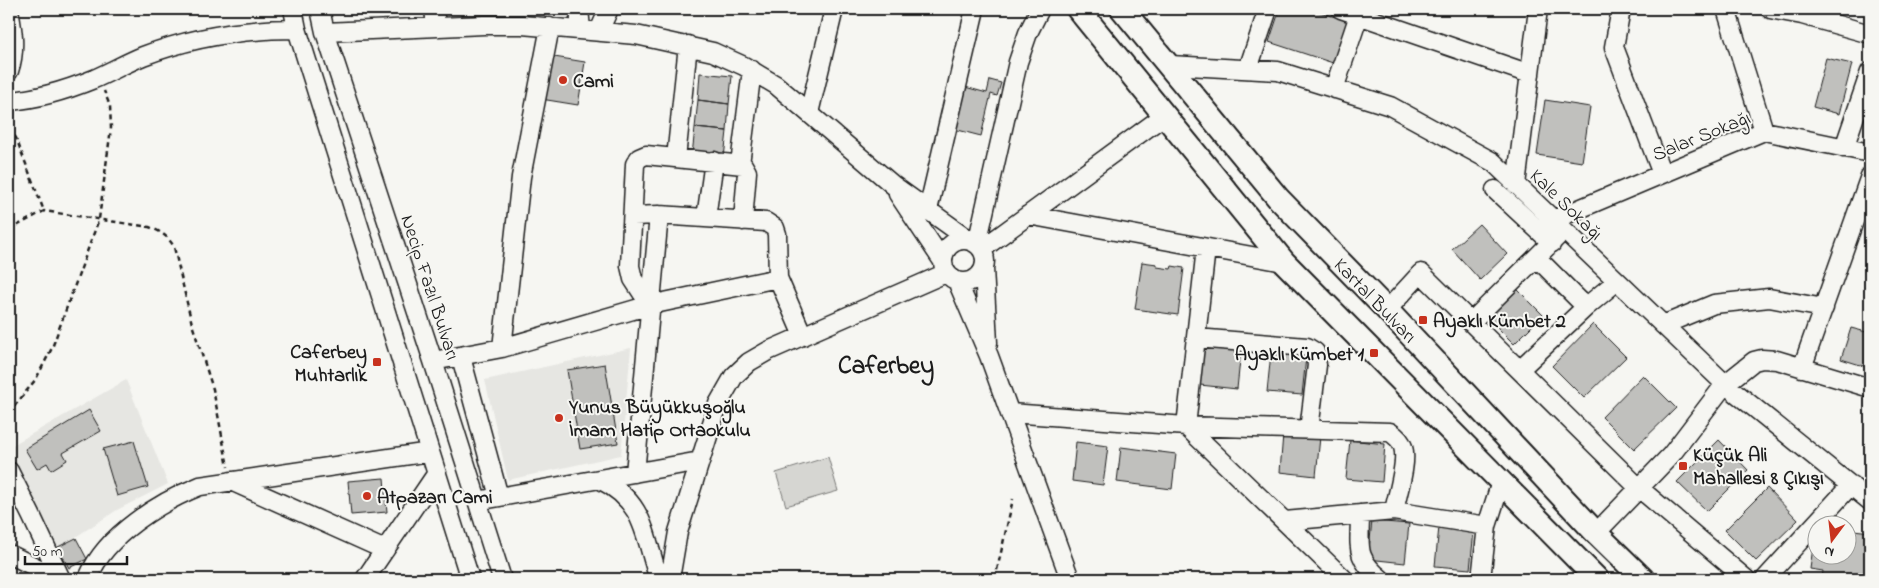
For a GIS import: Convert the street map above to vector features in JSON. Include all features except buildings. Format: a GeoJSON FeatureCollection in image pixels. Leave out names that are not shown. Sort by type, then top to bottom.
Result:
{"type":"FeatureCollection","features":[{"type":"Feature","properties":{"kind":"main road","name":"Kartal Bulvarı"},"geometry":{"type":"LineString","coordinates":[[1078,9],[1284,262],[1597,579]]}},
{"type":"Feature","properties":{"kind":"main road","name":"Kartal Bulvarı"},"geometry":{"type":"LineString","coordinates":[[1122,9],[1278,198],[1388,310],[1596,533],[1643,579]]}},
{"type":"Feature","properties":{"kind":"street"},"geometry":{"type":"LineString","coordinates":[[293,9],[297,29],[470,579]]}},
{"type":"Feature","properties":{"kind":"street","name":"Necip Fazıl Bulvarı"},"geometry":{"type":"LineString","coordinates":[[320,9],[325,32],[502,579]]}},
{"type":"Feature","properties":{"kind":"street"},"geometry":{"type":"LineString","coordinates":[[434,9],[436,27]]}},
{"type":"Feature","properties":{"kind":"street"},"geometry":{"type":"LineString","coordinates":[[579,9],[581,29]]}},
{"type":"Feature","properties":{"kind":"street"},"geometry":{"type":"LineString","coordinates":[[599,31],[609,9]]}},
{"type":"Feature","properties":{"kind":"street"},"geometry":{"type":"LineString","coordinates":[[809,113],[834,9]]}},
{"type":"Feature","properties":{"kind":"street"},"geometry":{"type":"LineString","coordinates":[[928,210],[976,9]]}},
{"type":"Feature","properties":{"kind":"street"},"geometry":{"type":"LineString","coordinates":[[1248,69],[1268,9]]}},
{"type":"Feature","properties":{"kind":"street"},"geometry":{"type":"LineString","coordinates":[[1341,9],[1360,12],[1530,74]]}},
{"type":"Feature","properties":{"kind":"street"},"geometry":{"type":"LineString","coordinates":[[1516,185],[1538,9]]}},
{"type":"Feature","properties":{"kind":"street"},"geometry":{"type":"LineString","coordinates":[[1621,9],[1614,47],[1662,174]]}},
{"type":"Feature","properties":{"kind":"street"},"geometry":{"type":"LineString","coordinates":[[1726,9],[1764,131]]}},
{"type":"Feature","properties":{"kind":"street"},"geometry":{"type":"LineString","coordinates":[[1770,9],[1802,15],[1870,34]]}},
{"type":"Feature","properties":{"kind":"street"},"geometry":{"type":"LineString","coordinates":[[9,10],[14,38],[9,70]]}},
{"type":"Feature","properties":{"kind":"street"},"geometry":{"type":"LineString","coordinates":[[977,244],[1018,62],[1034,11]]}},
{"type":"Feature","properties":{"kind":"street"},"geometry":{"type":"LineString","coordinates":[[1334,88],[1360,12]]}},
{"type":"Feature","properties":{"kind":"street"},"geometry":{"type":"LineString","coordinates":[[325,32],[484,25],[581,29],[636,35],[688,45],[713,52],[752,70],[776,85],[893,185],[977,244],[985,262],[989,356]]}},
{"type":"Feature","properties":{"kind":"street"},"geometry":{"type":"LineString","coordinates":[[502,348],[521,177],[550,27]]}},
{"type":"Feature","properties":{"kind":"street"},"geometry":{"type":"LineString","coordinates":[[9,101],[57,92],[97,78],[143,56],[191,41],[244,31],[297,29]]}},
{"type":"Feature","properties":{"kind":"street"},"geometry":{"type":"LineString","coordinates":[[676,158],[688,45]]}},
{"type":"Feature","properties":{"kind":"street","name":"Kale Sokağı"},"geometry":{"type":"LineString","coordinates":[[1170,66],[1278,71],[1390,106],[1493,162],[1725,384],[1870,501]]}},
{"type":"Feature","properties":{"kind":"street"},"geometry":{"type":"LineString","coordinates":[[740,164],[752,70]]}},
{"type":"Feature","properties":{"kind":"street"},"geometry":{"type":"LineString","coordinates":[[1844,148],[1870,72]]}},
{"type":"Feature","properties":{"kind":"street"},"geometry":{"type":"LineString","coordinates":[[977,244],[1028,215],[1165,115]]}},
{"type":"Feature","properties":{"kind":"street","name":"Salar Sokağı"},"geometry":{"type":"LineString","coordinates":[[1559,225],[1662,174],[1764,131],[1870,153]]}},
{"type":"Feature","properties":{"kind":"street"},"geometry":{"type":"LineString","coordinates":[[650,305],[633,279],[630,266],[637,160],[646,155],[740,164],[747,172],[743,221]]}},
{"type":"Feature","properties":{"kind":"street"},"geometry":{"type":"LineString","coordinates":[[706,218],[714,161]]}},
{"type":"Feature","properties":{"kind":"street"},"geometry":{"type":"LineString","coordinates":[[1802,368],[1870,176]]}},
{"type":"Feature","properties":{"kind":"street"},"geometry":{"type":"LineString","coordinates":[[893,185],[948,271],[989,356],[1070,579]]}},
{"type":"Feature","properties":{"kind":"street"},"geometry":{"type":"LineString","coordinates":[[1495,190],[1552,243]]}},
{"type":"Feature","properties":{"kind":"street"},"geometry":{"type":"LineString","coordinates":[[632,216],[659,215],[766,222],[775,228],[777,234],[778,278],[803,336]]}},
{"type":"Feature","properties":{"kind":"street"},"geometry":{"type":"LineString","coordinates":[[635,473],[659,215]]}},
{"type":"Feature","properties":{"kind":"street"},"geometry":{"type":"LineString","coordinates":[[1028,215],[1284,262]]}},
{"type":"Feature","properties":{"kind":"street"},"geometry":{"type":"LineString","coordinates":[[1471,322],[1552,243],[1559,225]]}},
{"type":"Feature","properties":{"kind":"street"},"geometry":{"type":"LineString","coordinates":[[977,244],[964,239],[952,243],[944,253],[948,271],[963,282],[976,278],[984,268]]}},
{"type":"Feature","properties":{"kind":"street"},"geometry":{"type":"LineString","coordinates":[[1186,426],[1206,248]]}},
{"type":"Feature","properties":{"kind":"street"},"geometry":{"type":"LineString","coordinates":[[1537,258],[1586,307]]}},
{"type":"Feature","properties":{"kind":"street"},"geometry":{"type":"LineString","coordinates":[[658,578],[678,532],[718,404],[734,376],[758,356],[948,271]]}},
{"type":"Feature","properties":{"kind":"street"},"geometry":{"type":"LineString","coordinates":[[1388,310],[1421,273],[1639,488],[1746,579]]}},
{"type":"Feature","properties":{"kind":"street"},"geometry":{"type":"LineString","coordinates":[[433,361],[502,348],[650,305],[778,278]]}},
{"type":"Feature","properties":{"kind":"street"},"geometry":{"type":"LineString","coordinates":[[1520,370],[1586,307],[1617,281]]}},
{"type":"Feature","properties":{"kind":"street"},"geometry":{"type":"LineString","coordinates":[[1663,325],[1714,304],[1769,298],[1824,308]]}},
{"type":"Feature","properties":{"kind":"street"},"geometry":{"type":"LineString","coordinates":[[1196,338],[1306,347],[1315,352],[1317,365],[1309,430]]}},
{"type":"Feature","properties":{"kind":"street"},"geometry":{"type":"LineString","coordinates":[[461,357],[499,497]]}},
{"type":"Feature","properties":{"kind":"street"},"geometry":{"type":"LineString","coordinates":[[1596,533],[1670,456],[1725,384],[1754,361],[1762,359],[1776,360],[1870,388]]}},
{"type":"Feature","properties":{"kind":"street"},"geometry":{"type":"LineString","coordinates":[[1010,413],[1186,426],[1390,432],[1396,436],[1403,447],[1404,454],[1394,511]]}},
{"type":"Feature","properties":{"kind":"street"},"geometry":{"type":"LineString","coordinates":[[1186,426],[1344,579]]}},
{"type":"Feature","properties":{"kind":"street"},"geometry":{"type":"LineString","coordinates":[[65,579],[92,578],[94,566],[105,550],[153,509],[184,492],[200,486],[430,452]]}},
{"type":"Feature","properties":{"kind":"street"},"geometry":{"type":"LineString","coordinates":[[477,501],[700,461]]}},
{"type":"Feature","properties":{"kind":"street"},"geometry":{"type":"LineString","coordinates":[[9,471],[32,515],[60,579]]}},
{"type":"Feature","properties":{"kind":"street"},"geometry":{"type":"LineString","coordinates":[[366,579],[437,473]]}},
{"type":"Feature","properties":{"kind":"street"},"geometry":{"type":"LineString","coordinates":[[599,479],[619,491],[638,513],[647,533],[658,578]]}},
{"type":"Feature","properties":{"kind":"street"},"geometry":{"type":"LineString","coordinates":[[230,481],[385,550]]}},
{"type":"Feature","properties":{"kind":"street"},"geometry":{"type":"LineString","coordinates":[[1481,579],[1486,526],[1501,482]]}},
{"type":"Feature","properties":{"kind":"street"},"geometry":{"type":"LineString","coordinates":[[1765,579],[1851,485]]}},
{"type":"Feature","properties":{"kind":"street"},"geometry":{"type":"LineString","coordinates":[[1285,521],[1394,511],[1486,526]]}},
{"type":"Feature","properties":{"kind":"street"},"geometry":{"type":"LineString","coordinates":[[1360,514],[1360,557],[1367,568],[1381,579]]}},
{"type":"Feature","properties":{"kind":"street"},"geometry":{"type":"LineString","coordinates":[[9,554],[60,579]]}},
{"type":"Feature","properties":{"kind":"path"},"geometry":{"type":"LineString","coordinates":[[9,414],[36,379],[52,348],[99,220],[111,117],[107,96],[97,78]]}},
{"type":"Feature","properties":{"kind":"path"},"geometry":{"type":"LineString","coordinates":[[9,129],[16,138],[44,211]]}},
{"type":"Feature","properties":{"kind":"path"},"geometry":{"type":"LineString","coordinates":[[9,230],[44,211],[156,230],[164,234],[171,242],[192,324],[214,397],[230,481]]}},
{"type":"Feature","properties":{"kind":"path"},"geometry":{"type":"LineString","coordinates":[[995,579],[1013,499]]}},
{"type":"Feature","properties":{"kind":"shaded area","name":"Yunus Büyükkuşoğlu İmam Hatip Ortaokulu"},"geometry":{"type":"Polygon","coordinates":[[[631,348],[621,455],[508,480],[485,380],[631,348]]]}},
{"type":"Feature","properties":{"kind":"shaded area"},"geometry":{"type":"Polygon","coordinates":[[[126,380],[168,484],[117,510],[57,549],[9,455],[9,447],[126,380]]]}},
{"type":"Feature","properties":{"kind":"shaded area"},"geometry":{"type":"Polygon","coordinates":[[[828,457],[838,491],[786,506],[776,473],[828,457]]]}},
{"type":"Feature","properties":{"kind":"place","name":"Cami"},"geometry":{"type":"Point","coordinates":[563,80]}},
{"type":"Feature","properties":{"kind":"place","name":"Ayaklı Kümbet 2"},"geometry":{"type":"Point","coordinates":[1423,320]}},
{"type":"Feature","properties":{"kind":"place","name":"Ayaklı Kümbet 1"},"geometry":{"type":"Point","coordinates":[1374,353]}},
{"type":"Feature","properties":{"kind":"place","name":"Caferbey Muhtarlık"},"geometry":{"type":"Point","coordinates":[377,362]}},
{"type":"Feature","properties":{"kind":"place","name":"Yunus Büyükkuşoğlu İmam Hatip Ortaokulu"},"geometry":{"type":"Point","coordinates":[559,418]}},
{"type":"Feature","properties":{"kind":"place","name":"Küçük Ali Mahallesi 8 Çıkışı"},"geometry":{"type":"Point","coordinates":[1683,466]}},
{"type":"Feature","properties":{"kind":"place","name":"Atpazarı Cami"},"geometry":{"type":"Point","coordinates":[367,496]}},
{"type":"Feature","properties":{"kind":"district","name":"Caferbey"},"geometry":{"type":"Point","coordinates":[886,364]}}]}
